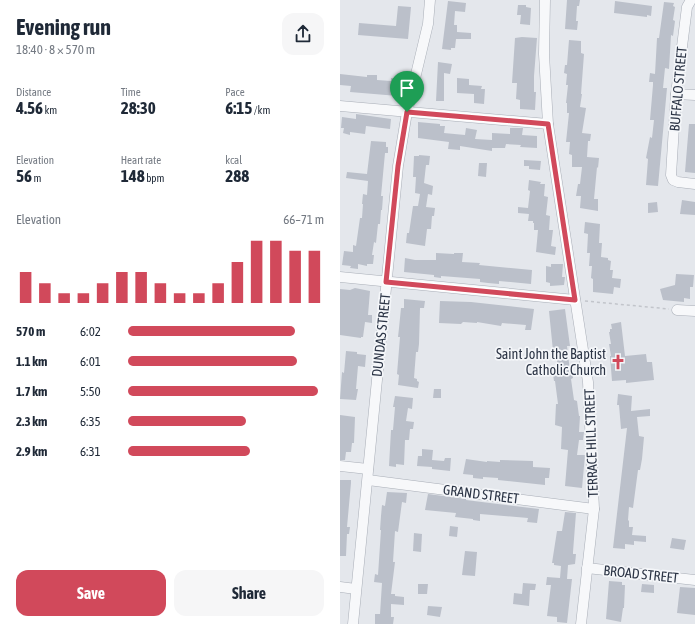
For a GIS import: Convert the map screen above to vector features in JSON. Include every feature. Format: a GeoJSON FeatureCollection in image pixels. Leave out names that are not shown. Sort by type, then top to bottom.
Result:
{"type":"FeatureCollection","features":[{"type":"Feature","properties":{"kind":"street","name":"DUNDAS STREET"},"geometry":{"type":"LineString","coordinates":[[353,624],[398,166],[407,112],[428,24],[430,0]]}},
{"type":"Feature","properties":{"kind":"street","name":"TERRACE HILL STREET"},"geometry":{"type":"LineString","coordinates":[[545,0],[544,54],[548,124],[588,382],[594,509],[581,624]]}},
{"type":"Feature","properties":{"kind":"street","name":"BUFFALO STREET"},"geometry":{"type":"LineString","coordinates":[[691,0],[687,7],[676,94],[671,175],[673,180],[678,182],[695,184]]}},
{"type":"Feature","properties":{"kind":"street"},"geometry":{"type":"LineString","coordinates":[[676,94],[695,95]]}},
{"type":"Feature","properties":{"kind":"street"},"geometry":{"type":"LineString","coordinates":[[340,106],[548,124]]}},
{"type":"Feature","properties":{"kind":"street"},"geometry":{"type":"LineString","coordinates":[[340,277],[575,300]]}},
{"type":"Feature","properties":{"kind":"street"},"geometry":{"type":"LineString","coordinates":[[677,310],[695,311]]}},
{"type":"Feature","properties":{"kind":"street"},"geometry":{"type":"LineString","coordinates":[[340,466],[368,469]]}},
{"type":"Feature","properties":{"kind":"street","name":"GRAND STREET"},"geometry":{"type":"LineString","coordinates":[[368,480],[594,509]]}},
{"type":"Feature","properties":{"kind":"street","name":"BROAD STREET"},"geometry":{"type":"LineString","coordinates":[[587,568],[695,580]]}},
{"type":"Feature","properties":{"kind":"street"},"geometry":{"type":"LineString","coordinates":[[340,588],[356,589]]}},
{"type":"Feature","properties":{"kind":"path"},"geometry":{"type":"LineString","coordinates":[[575,300],[677,310]]}},
{"type":"Feature","properties":{"kind":"building"},"geometry":{"type":"Polygon","coordinates":[[[567,0],[580,0],[579,6],[577,6],[577,30],[565,29],[567,0]]]}},
{"type":"Feature","properties":{"kind":"building"},"geometry":{"type":"Polygon","coordinates":[[[448,1],[466,3],[465,12],[455,11],[454,25],[457,25],[457,32],[471,33],[471,39],[456,39],[455,48],[451,48],[451,50],[442,49],[448,1]]]}},
{"type":"Feature","properties":{"kind":"building"},"geometry":{"type":"Polygon","coordinates":[[[615,1],[652,6],[651,16],[647,15],[647,17],[614,13],[615,1]]]}},
{"type":"Feature","properties":{"kind":"building"},"geometry":{"type":"Polygon","coordinates":[[[664,2],[674,3],[673,6],[675,7],[673,20],[675,21],[673,36],[671,35],[669,69],[665,68],[663,88],[667,88],[658,186],[646,185],[648,159],[646,158],[650,137],[652,138],[654,120],[650,120],[653,82],[649,82],[650,73],[655,74],[657,38],[659,38],[664,2]]]}},
{"type":"Feature","properties":{"kind":"building"},"geometry":{"type":"Polygon","coordinates":[[[518,5],[526,5],[526,7],[531,8],[530,25],[520,24],[521,15],[517,15],[518,5]]]}},
{"type":"Feature","properties":{"kind":"building"},"geometry":{"type":"Polygon","coordinates":[[[398,6],[411,7],[408,39],[358,35],[359,23],[396,26],[398,6]]]}},
{"type":"Feature","properties":{"kind":"building"},"geometry":{"type":"Polygon","coordinates":[[[515,38],[537,38],[534,76],[534,92],[536,92],[535,110],[520,109],[520,100],[516,99],[517,83],[512,83],[515,38]]]}},
{"type":"Feature","properties":{"kind":"building"},"geometry":{"type":"Polygon","coordinates":[[[569,40],[581,41],[581,53],[584,54],[580,107],[586,108],[582,133],[591,134],[590,141],[588,141],[587,157],[599,158],[594,199],[598,199],[598,211],[580,208],[581,196],[576,196],[578,184],[580,184],[582,167],[572,167],[572,155],[569,154],[570,142],[566,142],[569,113],[567,113],[566,103],[568,85],[566,85],[567,74],[564,73],[565,65],[567,65],[569,40]]]}},
{"type":"Feature","properties":{"kind":"building"},"geometry":{"type":"Polygon","coordinates":[[[438,62],[452,64],[450,74],[444,73],[444,101],[436,101],[438,62]]]}},
{"type":"Feature","properties":{"kind":"building"},"geometry":{"type":"Polygon","coordinates":[[[340,74],[367,77],[367,75],[377,75],[377,80],[391,81],[391,78],[398,79],[398,96],[350,92],[351,86],[340,85],[340,74]]]}},
{"type":"Feature","properties":{"kind":"building"},"geometry":{"type":"Polygon","coordinates":[[[457,78],[469,79],[469,85],[482,86],[481,89],[485,89],[484,104],[474,103],[474,94],[457,93],[457,78]]]}},
{"type":"Feature","properties":{"kind":"building"},"geometry":{"type":"Polygon","coordinates":[[[356,114],[391,119],[390,129],[366,126],[365,134],[350,132],[350,135],[343,133],[344,128],[341,128],[342,117],[356,119],[356,114]]]}},
{"type":"Feature","properties":{"kind":"building"},"geometry":{"type":"Polygon","coordinates":[[[418,122],[440,124],[440,126],[445,126],[444,133],[465,135],[466,128],[477,130],[475,139],[492,140],[492,133],[510,134],[510,128],[523,128],[522,135],[537,136],[537,148],[506,144],[505,148],[492,148],[492,151],[460,146],[460,150],[448,149],[449,142],[418,138],[418,122]]]}},
{"type":"Feature","properties":{"kind":"building"},"geometry":{"type":"Polygon","coordinates":[[[689,124],[695,124],[695,173],[685,172],[689,124]]]}},
{"type":"Feature","properties":{"kind":"building"},"geometry":{"type":"Polygon","coordinates":[[[371,141],[386,142],[386,147],[388,147],[388,153],[385,153],[380,224],[378,224],[376,243],[374,242],[372,255],[374,255],[373,264],[367,264],[367,266],[358,264],[358,269],[350,268],[351,266],[342,265],[344,251],[353,252],[353,245],[356,246],[360,218],[362,218],[363,194],[367,195],[368,181],[346,178],[347,172],[367,174],[371,141]]]}},
{"type":"Feature","properties":{"kind":"building"},"geometry":{"type":"Polygon","coordinates":[[[414,156],[430,156],[429,165],[426,165],[424,183],[433,186],[432,195],[428,194],[426,207],[435,208],[434,216],[432,216],[431,229],[427,229],[425,246],[406,243],[413,206],[418,206],[420,194],[415,193],[416,177],[413,177],[414,156]]]}},
{"type":"Feature","properties":{"kind":"building"},"geometry":{"type":"Polygon","coordinates":[[[524,160],[541,161],[540,170],[529,169],[529,166],[524,166],[524,160]]]}},
{"type":"Feature","properties":{"kind":"building"},"geometry":{"type":"Polygon","coordinates":[[[479,163],[487,163],[486,177],[478,176],[479,163]]]}},
{"type":"Feature","properties":{"kind":"building"},"geometry":{"type":"Polygon","coordinates":[[[529,180],[541,182],[540,184],[545,184],[544,196],[548,197],[546,215],[550,216],[549,230],[553,230],[551,246],[556,247],[555,255],[536,252],[538,230],[534,230],[533,221],[528,221],[529,214],[518,213],[518,207],[528,208],[530,191],[528,190],[529,180]]]}},
{"type":"Feature","properties":{"kind":"building"},"geometry":{"type":"Polygon","coordinates":[[[682,200],[695,202],[695,215],[680,214],[682,200]]]}},
{"type":"Feature","properties":{"kind":"building"},"geometry":{"type":"Polygon","coordinates":[[[657,202],[658,212],[648,213],[648,203],[657,202]]]}},
{"type":"Feature","properties":{"kind":"building"},"geometry":{"type":"Polygon","coordinates":[[[585,222],[600,224],[599,243],[602,243],[601,257],[608,258],[608,260],[611,261],[610,270],[613,270],[612,278],[621,279],[620,288],[614,287],[613,294],[593,292],[593,279],[591,278],[592,266],[589,266],[590,253],[587,253],[588,234],[584,233],[585,222]]]}},
{"type":"Feature","properties":{"kind":"building"},"geometry":{"type":"Polygon","coordinates":[[[436,253],[463,253],[462,262],[532,270],[531,284],[499,281],[499,284],[488,283],[480,282],[480,279],[441,276],[441,278],[434,277],[434,275],[404,272],[405,258],[415,260],[436,260],[436,253]]]}},
{"type":"Feature","properties":{"kind":"building"},"geometry":{"type":"Polygon","coordinates":[[[551,264],[563,264],[562,277],[565,277],[564,285],[550,286],[550,283],[546,282],[546,266],[551,267],[551,264]]]}},
{"type":"Feature","properties":{"kind":"building"},"geometry":{"type":"Polygon","coordinates":[[[676,274],[694,275],[693,287],[690,287],[690,299],[684,298],[684,302],[663,300],[660,289],[675,285],[676,274]]]}},
{"type":"Feature","properties":{"kind":"building"},"geometry":{"type":"Polygon","coordinates":[[[355,288],[370,291],[368,315],[372,315],[372,323],[365,322],[363,337],[361,338],[340,335],[340,289],[350,290],[355,288]]]}},
{"type":"Feature","properties":{"kind":"building"},"geometry":{"type":"Polygon","coordinates":[[[404,299],[425,301],[424,308],[420,308],[419,344],[418,352],[416,352],[414,378],[419,382],[418,388],[398,385],[399,375],[397,374],[400,337],[398,337],[401,308],[404,308],[404,299]]]}},
{"type":"Feature","properties":{"kind":"building"},"geometry":{"type":"Polygon","coordinates":[[[440,301],[471,302],[534,309],[531,330],[525,330],[526,325],[502,323],[501,326],[477,322],[463,322],[461,324],[439,323],[440,301]]]}},
{"type":"Feature","properties":{"kind":"building"},"geometry":{"type":"Polygon","coordinates":[[[565,309],[570,346],[567,346],[570,371],[572,371],[573,378],[571,379],[574,400],[577,401],[580,416],[579,432],[584,432],[583,440],[579,440],[577,455],[585,455],[582,488],[565,486],[568,450],[561,449],[562,427],[555,425],[556,404],[558,404],[553,374],[556,373],[556,370],[558,370],[556,351],[553,351],[549,311],[565,309]]]}},
{"type":"Feature","properties":{"kind":"building","name":"Saint John the Baptist Catholic Church"},"geometry":{"type":"Polygon","coordinates":[[[621,322],[625,356],[646,354],[647,362],[652,362],[654,380],[626,383],[626,380],[612,381],[609,344],[611,344],[609,332],[610,329],[612,329],[611,324],[621,322]]]}},
{"type":"Feature","properties":{"kind":"building"},"geometry":{"type":"Polygon","coordinates":[[[346,351],[366,355],[365,367],[358,366],[356,389],[358,389],[356,400],[340,399],[342,372],[344,373],[346,351]]]}},
{"type":"Feature","properties":{"kind":"building"},"geometry":{"type":"Polygon","coordinates":[[[434,389],[441,389],[441,398],[433,398],[434,389]]]}},
{"type":"Feature","properties":{"kind":"building"},"geometry":{"type":"Polygon","coordinates":[[[618,394],[632,396],[631,411],[650,409],[650,416],[637,417],[639,436],[644,437],[642,459],[640,470],[638,470],[633,508],[629,507],[628,520],[629,527],[633,527],[632,535],[646,536],[646,542],[634,541],[634,545],[625,544],[625,549],[613,548],[627,428],[621,429],[619,405],[617,405],[618,394]]]}},
{"type":"Feature","properties":{"kind":"building"},"geometry":{"type":"Polygon","coordinates":[[[395,396],[413,398],[412,409],[408,408],[406,421],[414,422],[413,429],[410,429],[409,440],[405,440],[404,465],[396,464],[396,467],[389,466],[395,396]]]}},
{"type":"Feature","properties":{"kind":"building"},"geometry":{"type":"Polygon","coordinates":[[[340,415],[355,417],[354,443],[352,443],[351,452],[346,452],[345,460],[340,460],[340,415]]]}},
{"type":"Feature","properties":{"kind":"building"},"geometry":{"type":"Polygon","coordinates":[[[422,449],[433,450],[432,460],[444,461],[445,458],[451,458],[450,471],[432,469],[432,467],[417,466],[418,456],[422,456],[422,449]]]}},
{"type":"Feature","properties":{"kind":"building"},"geometry":{"type":"Polygon","coordinates":[[[466,459],[487,462],[500,462],[500,460],[533,461],[533,467],[550,468],[549,478],[545,478],[545,485],[498,480],[498,478],[473,478],[473,475],[463,474],[466,459]]]}},
{"type":"Feature","properties":{"kind":"building"},"geometry":{"type":"Polygon","coordinates":[[[340,480],[351,480],[347,527],[350,527],[349,534],[347,534],[346,556],[340,556],[340,480]]]}},
{"type":"Feature","properties":{"kind":"building"},"geometry":{"type":"Polygon","coordinates":[[[387,492],[407,493],[406,503],[402,502],[398,532],[395,531],[393,562],[395,562],[391,594],[404,597],[404,605],[391,604],[391,617],[394,617],[393,624],[375,624],[375,614],[380,614],[382,583],[374,582],[375,574],[378,575],[382,505],[385,506],[387,492]]]}},
{"type":"Feature","properties":{"kind":"building"},"geometry":{"type":"Polygon","coordinates":[[[428,494],[539,509],[537,523],[527,522],[528,518],[480,514],[480,521],[455,517],[456,513],[425,510],[428,494]]]}},
{"type":"Feature","properties":{"kind":"building"},"geometry":{"type":"Polygon","coordinates":[[[565,512],[576,513],[573,552],[573,554],[576,554],[575,564],[568,565],[567,579],[572,579],[567,623],[557,622],[557,617],[547,616],[551,585],[546,585],[547,577],[560,578],[561,566],[554,565],[554,563],[552,563],[557,531],[562,531],[565,512]]]}},
{"type":"Feature","properties":{"kind":"building"},"geometry":{"type":"Polygon","coordinates":[[[450,526],[458,527],[457,537],[449,536],[450,526]]]}},
{"type":"Feature","properties":{"kind":"building"},"geometry":{"type":"Polygon","coordinates":[[[414,533],[422,534],[421,552],[413,551],[414,533]]]}},
{"type":"Feature","properties":{"kind":"building"},"geometry":{"type":"Polygon","coordinates":[[[672,538],[686,540],[684,550],[670,548],[672,538]]]}},
{"type":"Feature","properties":{"kind":"building"},"geometry":{"type":"Polygon","coordinates":[[[465,551],[477,552],[475,576],[462,575],[465,551]]]}},
{"type":"Feature","properties":{"kind":"building"},"geometry":{"type":"Polygon","coordinates":[[[609,581],[622,582],[622,585],[625,585],[624,608],[621,622],[606,619],[609,581]]]}},
{"type":"Feature","properties":{"kind":"building"},"geometry":{"type":"Polygon","coordinates":[[[523,583],[536,584],[535,590],[530,590],[529,606],[513,604],[514,593],[522,594],[523,583]]]}},
{"type":"Feature","properties":{"kind":"building"},"geometry":{"type":"Polygon","coordinates":[[[418,584],[428,584],[427,594],[418,594],[418,584]]]}},
{"type":"Feature","properties":{"kind":"building"},"geometry":{"type":"Polygon","coordinates":[[[642,584],[654,585],[654,593],[641,592],[642,584]]]}},
{"type":"Feature","properties":{"kind":"building"},"geometry":{"type":"Polygon","coordinates":[[[680,587],[695,588],[695,615],[677,613],[680,587]]]}},
{"type":"Feature","properties":{"kind":"building"},"geometry":{"type":"Polygon","coordinates":[[[428,606],[442,607],[440,617],[427,615],[428,606]]]}},
{"type":"Feature","properties":{"kind":"place","name":"Saint John the Baptist Catholic Church"},"geometry":{"type":"Point","coordinates":[618,362]}},
{"type":"Feature","properties":{"kind":"route"},"geometry":{"type":"LineString","coordinates":[[407,112],[548,124],[575,300],[386,282],[398,166],[407,112]]}}]}
